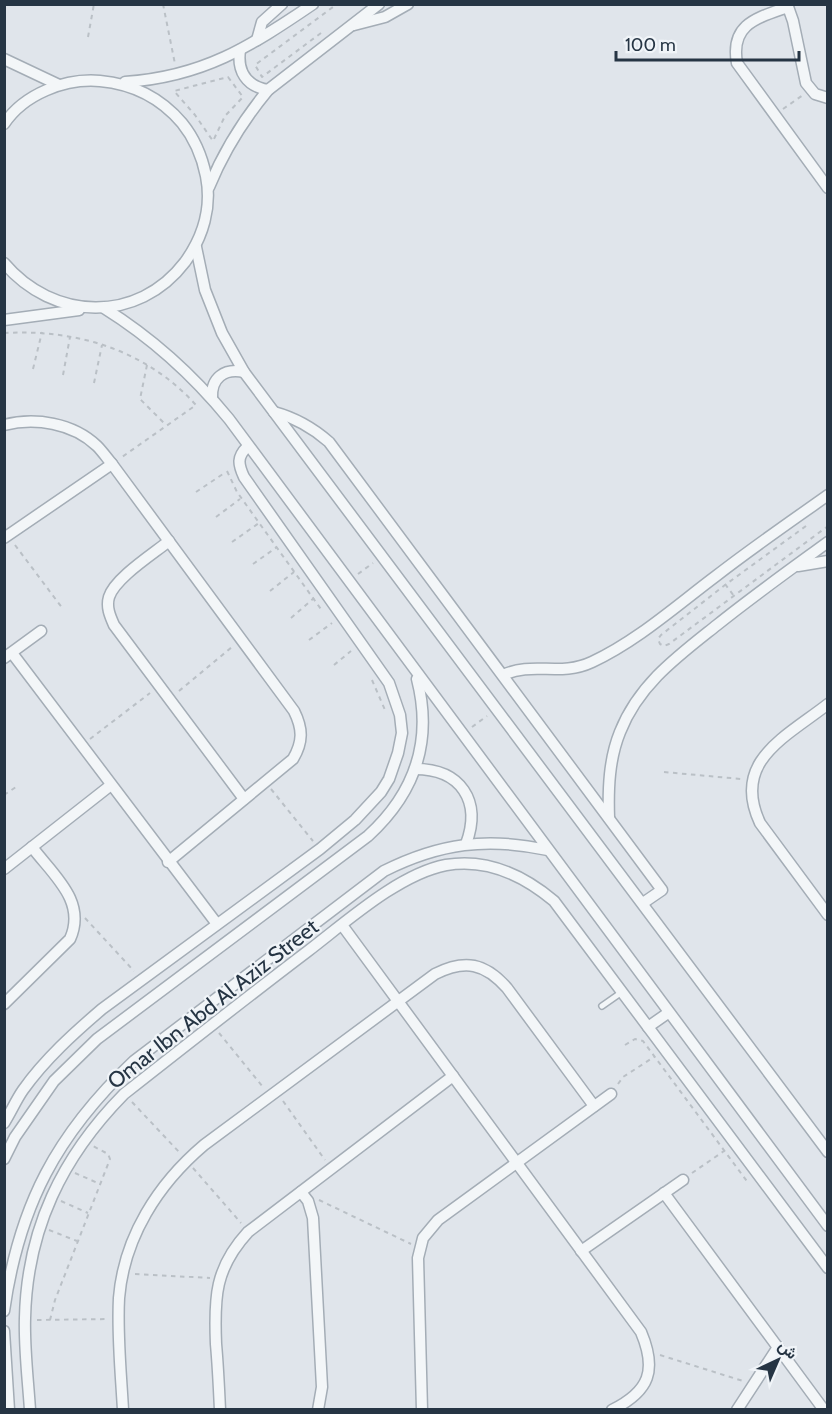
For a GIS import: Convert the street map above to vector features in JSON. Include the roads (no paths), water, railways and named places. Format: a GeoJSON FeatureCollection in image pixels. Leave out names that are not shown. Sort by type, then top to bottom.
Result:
{"type":"FeatureCollection","features":[{"type":"Feature","properties":{"kind":"street"},"geometry":{"type":"LineString","coordinates":[[257,40],[262,22],[282,4]]}},
{"type":"Feature","properties":{"kind":"street"},"geometry":{"type":"LineString","coordinates":[[4,124],[31,99],[59,85],[88,80],[148,81],[177,76],[211,65],[257,40],[313,4]]}},
{"type":"Feature","properties":{"kind":"street"},"geometry":{"type":"LineString","coordinates":[[208,189],[226,153],[268,90],[380,4]]}},
{"type":"Feature","properties":{"kind":"street"},"geometry":{"type":"LineString","coordinates":[[351,25],[385,17],[408,4]]}},
{"type":"Feature","properties":{"kind":"street"},"geometry":{"type":"LineString","coordinates":[[828,98],[815,94],[804,77],[787,5],[745,26],[738,38],[735,50],[737,63],[828,188]]}},
{"type":"Feature","properties":{"kind":"street"},"geometry":{"type":"LineString","coordinates":[[240,50],[240,69],[244,77],[258,88],[268,90]]}},
{"type":"Feature","properties":{"kind":"street"},"geometry":{"type":"LineString","coordinates":[[4,59],[59,85]]}},
{"type":"Feature","properties":{"kind":"street"},"geometry":{"type":"LineString","coordinates":[[4,320],[104,308],[141,298],[173,277],[196,246],[206,218],[208,189],[203,159],[199,150],[190,132],[171,110],[146,93],[118,82]]}},
{"type":"Feature","properties":{"kind":"street"},"geometry":{"type":"LineString","coordinates":[[196,246],[205,290],[222,333],[244,372],[828,1152]]}},
{"type":"Feature","properties":{"kind":"street"},"geometry":{"type":"LineString","coordinates":[[4,263],[17,277],[39,293],[64,304],[91,308]]}},
{"type":"Feature","properties":{"kind":"street"},"geometry":{"type":"LineString","coordinates":[[104,308],[127,322],[166,352],[212,398],[826,1223]]}},
{"type":"Feature","properties":{"kind":"street"},"geometry":{"type":"LineString","coordinates":[[212,398],[212,390],[220,376],[227,371],[244,372]]}},
{"type":"Feature","properties":{"kind":"street"},"geometry":{"type":"LineString","coordinates":[[274,412],[295,418],[313,428],[329,442],[662,890],[643,903]]}},
{"type":"Feature","properties":{"kind":"street"},"geometry":{"type":"LineString","coordinates":[[4,425],[19,421],[46,422],[72,430],[96,444],[294,711],[300,723],[302,735],[293,759],[168,862]]}},
{"type":"Feature","properties":{"kind":"street"},"geometry":{"type":"LineString","coordinates":[[23,1125],[7,1120],[23,1090],[60,1047],[102,1009],[317,851],[355,820],[381,792],[389,779],[398,753],[402,733],[394,695],[383,673],[248,483],[239,463],[241,453],[247,447]]}},
{"type":"Feature","properties":{"kind":"street"},"geometry":{"type":"LineString","coordinates":[[6,537],[112,464]]}},
{"type":"Feature","properties":{"kind":"street"},"geometry":{"type":"LineString","coordinates":[[503,675],[524,668],[559,671],[589,664],[648,628],[717,574],[828,495]]}},
{"type":"Feature","properties":{"kind":"street"},"geometry":{"type":"LineString","coordinates":[[169,541],[114,588],[108,606],[114,625],[244,799]]}},
{"type":"Feature","properties":{"kind":"street"},"geometry":{"type":"LineString","coordinates":[[609,818],[608,791],[611,764],[619,733],[633,704],[653,679],[741,606],[828,542]]}},
{"type":"Feature","properties":{"kind":"street"},"geometry":{"type":"LineString","coordinates":[[792,568],[828,561]]}},
{"type":"Feature","properties":{"kind":"street"},"geometry":{"type":"LineString","coordinates":[[41,631],[8,656],[81,745],[217,924]]}},
{"type":"Feature","properties":{"kind":"street","name":"Omar Ibn Abd Al Aziz Street"},"geometry":{"type":"LineString","coordinates":[[4,1159],[23,1125],[54,1081],[73,1060],[384,822],[396,806],[415,770],[422,746],[424,721],[422,696],[416,672]]}},
{"type":"Feature","properties":{"kind":"street"},"geometry":{"type":"LineString","coordinates":[[828,704],[823,711],[772,748],[761,759],[752,780],[751,791],[753,808],[760,823],[828,915]]}},
{"type":"Feature","properties":{"kind":"street"},"geometry":{"type":"LineString","coordinates":[[415,770],[431,770],[446,775],[459,784],[468,798],[473,813],[472,829],[466,844]]}},
{"type":"Feature","properties":{"kind":"street"},"geometry":{"type":"LineString","coordinates":[[4,869],[111,785]]}},
{"type":"Feature","properties":{"kind":"street","name":"Omar Ibn Abd Al Aziz Street"},"geometry":{"type":"LineString","coordinates":[[4,1311],[9,1276],[17,1245],[34,1195],[54,1157],[77,1122],[104,1090],[134,1061],[384,871],[427,852],[466,844],[498,842],[548,850]]}},
{"type":"Feature","properties":{"kind":"street"},"geometry":{"type":"LineString","coordinates":[[4,1004],[70,939],[74,929],[75,907],[70,897],[32,847]]}},
{"type":"Feature","properties":{"kind":"street"},"geometry":{"type":"LineString","coordinates":[[317,851],[325,868]]}},
{"type":"Feature","properties":{"kind":"street"},"geometry":{"type":"LineString","coordinates":[[30,1410],[25,1320],[32,1257],[40,1226],[65,1168],[102,1116],[124,1094],[212,1024],[398,884],[426,870],[458,864],[490,866],[521,877],[554,901],[828,1268]]}},
{"type":"Feature","properties":{"kind":"street"},"geometry":{"type":"LineString","coordinates":[[342,925],[641,1332],[650,1352],[649,1374],[640,1391],[612,1410]]}},
{"type":"Feature","properties":{"kind":"street"},"geometry":{"type":"LineString","coordinates":[[123,1410],[119,1319],[123,1273],[131,1244],[143,1216],[159,1191],[186,1160],[435,974],[449,967],[466,964],[496,975],[594,1106]]}},
{"type":"Feature","properties":{"kind":"street"},"geometry":{"type":"LineString","coordinates":[[244,978],[255,991]]}},
{"type":"Feature","properties":{"kind":"street"},"geometry":{"type":"LineString","coordinates":[[102,1009],[116,1025]]}},
{"type":"Feature","properties":{"kind":"street"},"geometry":{"type":"LineString","coordinates":[[648,1027],[668,1013]]}},
{"type":"Feature","properties":{"kind":"street"},"geometry":{"type":"LineString","coordinates":[[220,1410],[215,1306],[219,1278],[230,1254],[243,1238],[453,1076]]}},
{"type":"Feature","properties":{"kind":"street"},"geometry":{"type":"LineString","coordinates":[[422,1410],[419,1248],[429,1228],[611,1094]]}},
{"type":"Feature","properties":{"kind":"street"},"geometry":{"type":"LineString","coordinates":[[581,1251],[683,1180]]}},
{"type":"Feature","properties":{"kind":"street"},"geometry":{"type":"LineString","coordinates":[[301,1192],[308,1201],[313,1218],[322,1387],[318,1410]]}},
{"type":"Feature","properties":{"kind":"street"},"geometry":{"type":"LineString","coordinates":[[664,1193],[824,1410]]}},
{"type":"Feature","properties":{"kind":"street"},"geometry":{"type":"LineString","coordinates":[[4,1331],[9,1410]]}},
{"type":"Feature","properties":{"kind":"street"},"geometry":{"type":"LineString","coordinates":[[737,1410],[778,1347]]}},
{"type":"Feature","properties":{"kind":"lane"},"geometry":{"type":"LineString","coordinates":[[602,1006],[622,992]]}}]}
